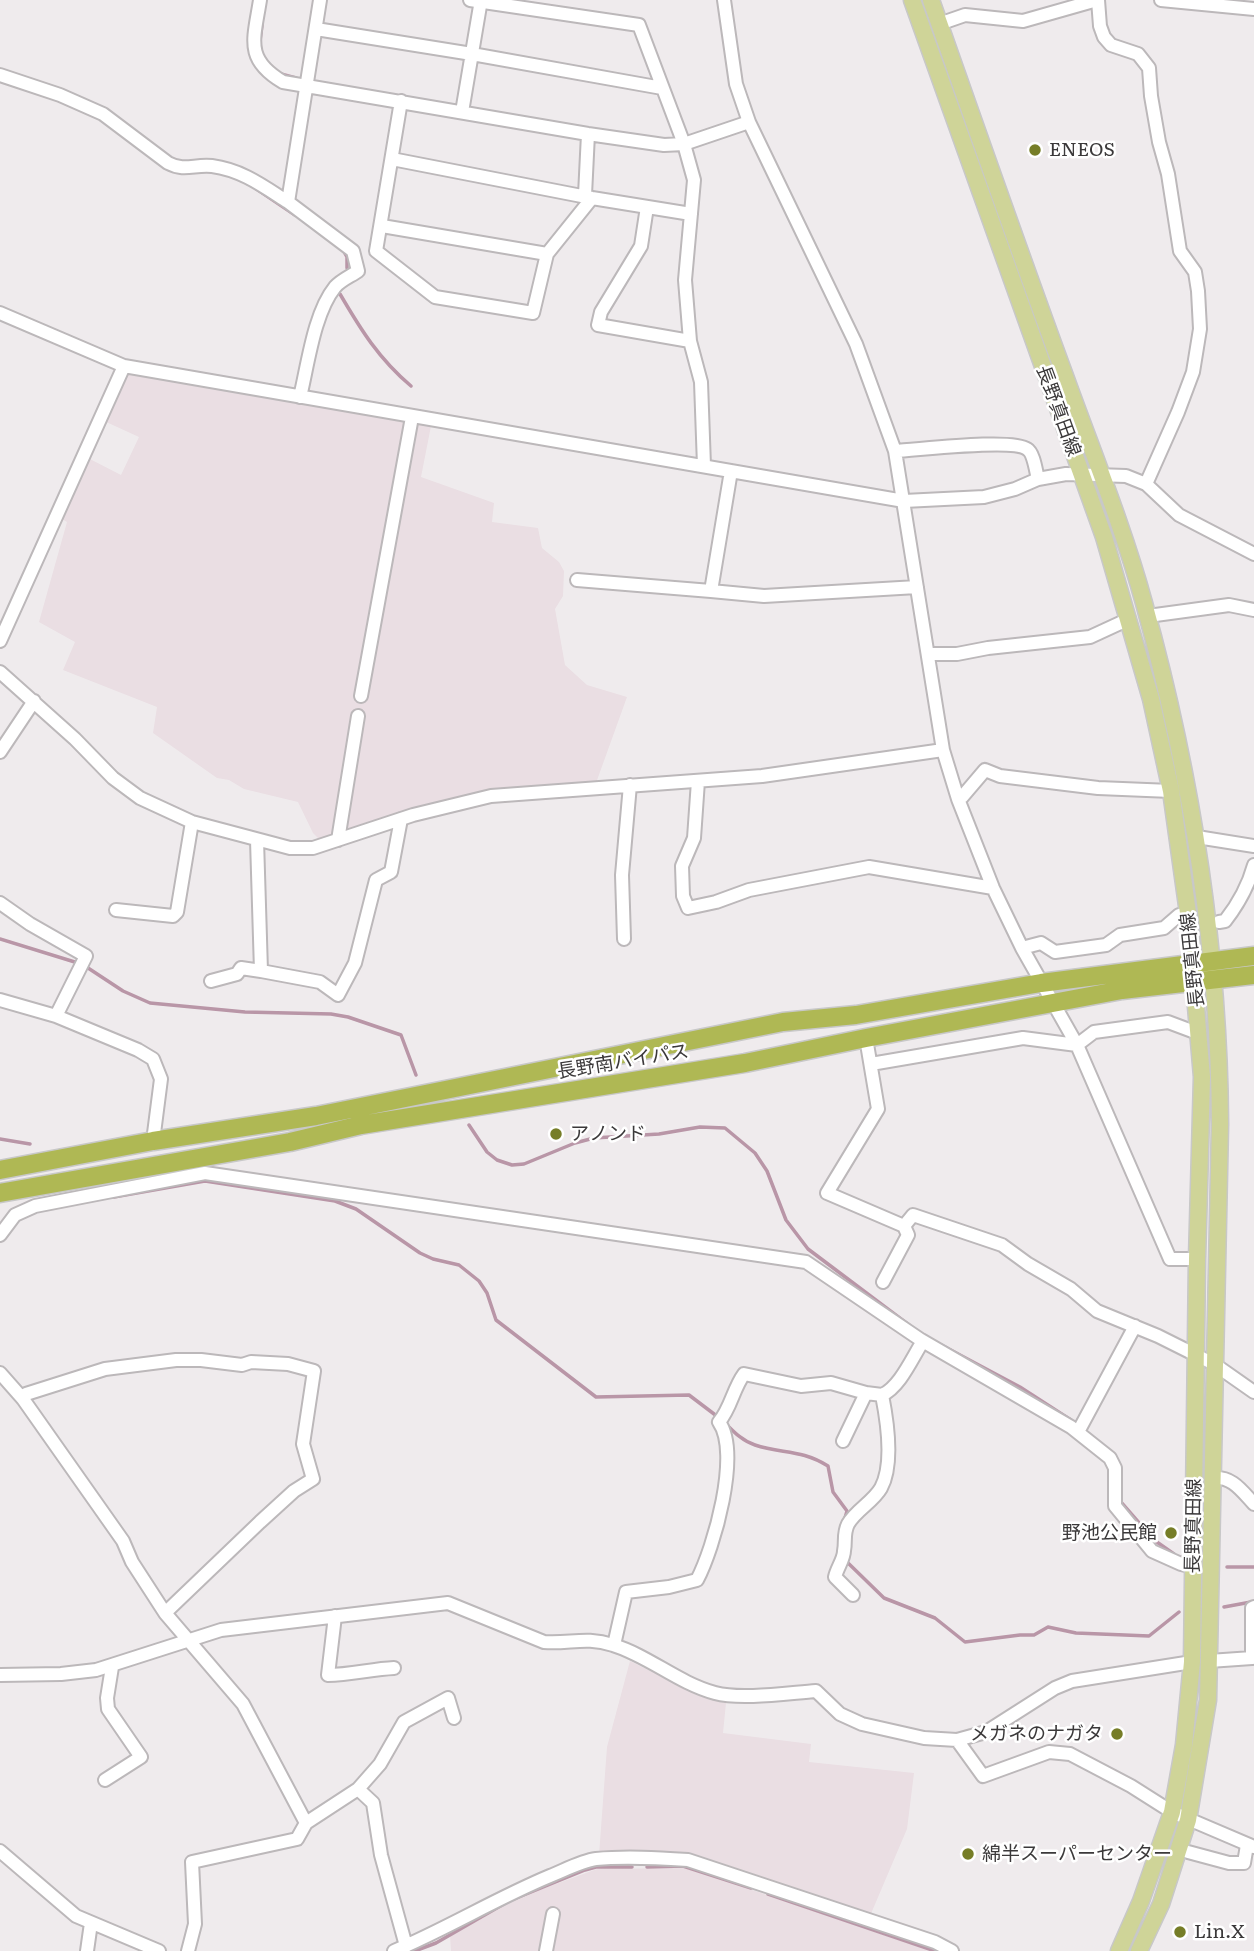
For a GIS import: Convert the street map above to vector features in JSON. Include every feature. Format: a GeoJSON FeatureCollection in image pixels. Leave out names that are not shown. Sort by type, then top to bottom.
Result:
{"type":"FeatureCollection","features":[{"type":"Feature","properties":{"kind":"highway","name":"長野南バイパス"},"geometry":{"type":"LineString","coordinates":[[0,1170],[153,1141],[316,1116],[783,1022],[856,1015],[1041,983],[1254,956]]}},
{"type":"Feature","properties":{"kind":"highway","name":"長野南バイパス"},"geometry":{"type":"LineString","coordinates":[[0,1193],[290,1142],[361,1125],[745,1063],[1122,990],[1254,975]]}},
{"type":"Feature","properties":{"kind":"main road","name":"長野真田線"},"geometry":{"type":"LineString","coordinates":[[912,0],[1104,537],[1129,619],[1151,699],[1171,791],[1188,914],[1200,1034],[1202,1125],[1197,1259],[1192,1662],[1184,1745],[1172,1812],[1141,1901],[1119,1951]]}},
{"type":"Feature","properties":{"kind":"main road","name":"長野真田線"},"geometry":{"type":"LineString","coordinates":[[931,0],[1101,474],[1148,616],[1188,786],[1212,960],[1220,1111],[1208,1700],[1188,1820],[1161,1904],[1139,1951]]}},
{"type":"Feature","properties":{"kind":"street"},"geometry":{"type":"LineString","coordinates":[[260,0],[254,50],[263,69],[283,82],[306,88],[664,145],[684,144],[749,122]]}},
{"type":"Feature","properties":{"kind":"street"},"geometry":{"type":"LineString","coordinates":[[288,202],[320,0]]}},
{"type":"Feature","properties":{"kind":"street"},"geometry":{"type":"LineString","coordinates":[[724,0],[736,84],[749,122],[856,344],[895,451],[943,750],[958,799],[993,888],[1021,948],[1077,1045],[1170,1259],[1197,1259]]}},
{"type":"Feature","properties":{"kind":"street"},"geometry":{"type":"LineString","coordinates":[[939,23],[965,15],[1023,21],[1097,0],[1104,37],[1111,45],[1138,54],[1149,68],[1151,96],[1168,174],[1180,251],[1195,272],[1200,329],[1193,372],[1146,484]]}},
{"type":"Feature","properties":{"kind":"street"},"geometry":{"type":"LineString","coordinates":[[1161,0],[1254,9]]}},
{"type":"Feature","properties":{"kind":"street"},"geometry":{"type":"LineString","coordinates":[[462,112],[478,1],[559,6],[639,25],[684,144],[694,180],[685,280],[690,341],[701,382],[704,466]]}},
{"type":"Feature","properties":{"kind":"street"},"geometry":{"type":"LineString","coordinates":[[316,29],[662,88]]}},
{"type":"Feature","properties":{"kind":"street"},"geometry":{"type":"LineString","coordinates":[[0,75],[60,95],[103,114],[180,169],[208,165],[242,173],[288,202],[353,251],[358,271],[337,284],[329,296],[315,332],[300,397]]}},
{"type":"Feature","properties":{"kind":"street"},"geometry":{"type":"LineString","coordinates":[[401,101],[376,251],[435,297],[533,313],[547,254],[588,196],[589,134]]}},
{"type":"Feature","properties":{"kind":"street"},"geometry":{"type":"LineString","coordinates":[[392,159],[691,214]]}},
{"type":"Feature","properties":{"kind":"street"},"geometry":{"type":"LineString","coordinates":[[647,207],[641,246],[601,312],[598,325],[690,341]]}},
{"type":"Feature","properties":{"kind":"street"},"geometry":{"type":"LineString","coordinates":[[382,226],[547,254]]}},
{"type":"Feature","properties":{"kind":"street"},"geometry":{"type":"LineString","coordinates":[[0,313],[124,366],[904,501],[984,497],[1038,480],[1080,474],[1126,476],[1146,484],[1179,515],[1254,554]]}},
{"type":"Feature","properties":{"kind":"street"},"geometry":{"type":"LineString","coordinates":[[0,641],[124,366]]}},
{"type":"Feature","properties":{"kind":"street"},"geometry":{"type":"LineString","coordinates":[[361,696],[412,417]]}},
{"type":"Feature","properties":{"kind":"street"},"geometry":{"type":"LineString","coordinates":[[895,451],[1006,445],[1026,448],[1030,451],[1038,480]]}},
{"type":"Feature","properties":{"kind":"street"},"geometry":{"type":"LineString","coordinates":[[711,592],[731,471]]}},
{"type":"Feature","properties":{"kind":"street"},"geometry":{"type":"LineString","coordinates":[[577,580],[764,596],[917,587]]}},
{"type":"Feature","properties":{"kind":"street"},"geometry":{"type":"LineString","coordinates":[[1148,616],[1229,605],[1254,610]]}},
{"type":"Feature","properties":{"kind":"street"},"geometry":{"type":"LineString","coordinates":[[929,654],[957,654],[1090,637],[1129,619]]}},
{"type":"Feature","properties":{"kind":"street"},"geometry":{"type":"LineString","coordinates":[[0,673],[34,701],[113,778],[140,798],[192,822],[290,848],[313,848],[351,833],[491,796],[762,776],[943,750]]}},
{"type":"Feature","properties":{"kind":"street"},"geometry":{"type":"LineString","coordinates":[[0,752],[34,701]]}},
{"type":"Feature","properties":{"kind":"street"},"geometry":{"type":"LineString","coordinates":[[338,840],[358,716]]}},
{"type":"Feature","properties":{"kind":"street"},"geometry":{"type":"LineString","coordinates":[[958,799],[985,770],[1000,776],[1098,788],[1171,791]]}},
{"type":"Feature","properties":{"kind":"street"},"geometry":{"type":"LineString","coordinates":[[698,781],[694,838],[682,866],[683,896],[688,908],[716,902],[749,890],[869,867],[993,888]]}},
{"type":"Feature","properties":{"kind":"street"},"geometry":{"type":"LineString","coordinates":[[624,939],[622,876],[630,785]]}},
{"type":"Feature","properties":{"kind":"street"},"geometry":{"type":"LineString","coordinates":[[211,981],[237,974],[241,968],[320,982],[338,995],[355,963],[376,880],[391,872],[401,819]]}},
{"type":"Feature","properties":{"kind":"street"},"geometry":{"type":"LineString","coordinates":[[116,910],[173,916],[177,912],[192,822]]}},
{"type":"Feature","properties":{"kind":"street"},"geometry":{"type":"LineString","coordinates":[[1197,837],[1254,846]]}},
{"type":"Feature","properties":{"kind":"street"},"geometry":{"type":"LineString","coordinates":[[257,840],[261,971]]}},
{"type":"Feature","properties":{"kind":"street"},"geometry":{"type":"LineString","coordinates":[[1219,922],[1225,921],[1239,903],[1254,865]]}},
{"type":"Feature","properties":{"kind":"street"},"geometry":{"type":"LineString","coordinates":[[0,903],[30,924],[86,956],[56,1016]]}},
{"type":"Feature","properties":{"kind":"street"},"geometry":{"type":"LineString","coordinates":[[1021,948],[1041,943],[1055,952],[1106,945],[1120,935],[1164,928],[1179,915],[1188,914]]}},
{"type":"Feature","properties":{"kind":"street"},"geometry":{"type":"LineString","coordinates":[[0,1000],[56,1016],[138,1050],[153,1059],[161,1079],[153,1141]]}},
{"type":"Feature","properties":{"kind":"street"},"geometry":{"type":"LineString","coordinates":[[871,1064],[1023,1038],[1077,1045],[1094,1032],[1168,1022],[1200,1034]]}},
{"type":"Feature","properties":{"kind":"street"},"geometry":{"type":"LineString","coordinates":[[866,1038],[878,1109],[827,1193],[904,1226],[908,1235],[883,1282]]}},
{"type":"Feature","properties":{"kind":"street"},"geometry":{"type":"LineString","coordinates":[[0,1235],[15,1215],[35,1206],[205,1173],[806,1262],[923,1341],[1078,1432],[1110,1458],[1115,1468],[1115,1506],[1152,1551],[1194,1567]]}},
{"type":"Feature","properties":{"kind":"street"},"geometry":{"type":"LineString","coordinates":[[904,1226],[913,1215],[1002,1245],[1071,1289],[1097,1311],[1214,1364],[1254,1392]]}},
{"type":"Feature","properties":{"kind":"street"},"geometry":{"type":"LineString","coordinates":[[1078,1432],[1135,1326]]}},
{"type":"Feature","properties":{"kind":"street"},"geometry":{"type":"LineString","coordinates":[[614,1645],[625,1592],[685,1584],[697,1580],[703,1569],[719,1523],[726,1472],[727,1441],[719,1422],[744,1374],[801,1386],[831,1383],[882,1395],[896,1383],[923,1341]]}},
{"type":"Feature","properties":{"kind":"street"},"geometry":{"type":"LineString","coordinates":[[23,1399],[26,1394],[105,1369],[176,1360],[242,1365],[251,1362],[288,1364],[314,1371],[303,1444],[313,1479],[294,1491],[165,1613]]}},
{"type":"Feature","properties":{"kind":"street"},"geometry":{"type":"LineString","coordinates":[[0,1373],[23,1399],[123,1541],[132,1562],[165,1613],[243,1704],[306,1823]]}},
{"type":"Feature","properties":{"kind":"street"},"geometry":{"type":"LineString","coordinates":[[843,1441],[866,1393]]}},
{"type":"Feature","properties":{"kind":"street"},"geometry":{"type":"LineString","coordinates":[[853,1595],[835,1577],[838,1564],[845,1553],[845,1532],[849,1522],[882,1487],[889,1432],[882,1395]]}},
{"type":"Feature","properties":{"kind":"street"},"geometry":{"type":"LineString","coordinates":[[1212,1478],[1222,1477],[1234,1483],[1254,1504]]}},
{"type":"Feature","properties":{"kind":"street"},"geometry":{"type":"LineString","coordinates":[[0,1675],[61,1674],[112,1667],[221,1630],[448,1603],[544,1642],[585,1639],[614,1645],[691,1685],[717,1694],[731,1696],[816,1691],[841,1714],[862,1724],[924,1738],[957,1740],[986,1732],[1055,1688],[1072,1681],[1192,1662]]}},
{"type":"Feature","properties":{"kind":"street"},"geometry":{"type":"LineString","coordinates":[[1209,1661],[1252,1658],[1253,1606]]}},
{"type":"Feature","properties":{"kind":"street"},"geometry":{"type":"LineString","coordinates":[[335,1616],[328,1675],[348,1675],[394,1668]]}},
{"type":"Feature","properties":{"kind":"street"},"geometry":{"type":"LineString","coordinates":[[105,1780],[141,1757],[108,1709],[112,1667]]}},
{"type":"Feature","properties":{"kind":"street"},"geometry":{"type":"LineString","coordinates":[[188,1951],[195,1924],[192,1862],[297,1839],[306,1823],[358,1789],[380,1763],[404,1722],[448,1698],[454,1718]]}},
{"type":"Feature","properties":{"kind":"street"},"geometry":{"type":"LineString","coordinates":[[957,1740],[983,1776],[1049,1752],[1070,1754],[1131,1786],[1172,1812],[1250,1846],[1244,1863],[1229,1863],[1188,1852]]}},
{"type":"Feature","properties":{"kind":"street"},"geometry":{"type":"LineString","coordinates":[[358,1789],[373,1803],[400,1948],[467,1917],[491,1902],[573,1866],[594,1859],[652,1858],[688,1860],[922,1938],[952,1951]]}},
{"type":"Feature","properties":{"kind":"street"},"geometry":{"type":"LineString","coordinates":[[0,1851],[76,1916],[159,1951]]}},
{"type":"Feature","properties":{"kind":"street"},"geometry":{"type":"LineString","coordinates":[[546,1951],[552,1914]]}},
{"type":"Feature","properties":{"kind":"street"},"geometry":{"type":"LineString","coordinates":[[87,1951],[91,1923]]}},
{"type":"Feature","properties":{"kind":"shaded area"},"geometry":{"type":"Polygon","coordinates":[[[131,372],[431,426],[421,477],[494,503],[492,522],[538,528],[542,548],[559,562],[564,571],[563,596],[555,609],[565,665],[587,685],[627,697],[596,783],[484,794],[413,808],[321,841],[313,833],[298,802],[244,789],[229,780],[217,778],[153,733],[157,707],[63,670],[75,642],[39,622],[67,522],[57,516],[86,457],[121,475],[139,437],[104,421],[125,376],[131,372]]]}},
{"type":"Feature","properties":{"kind":"shaded area"},"geometry":{"type":"Polygon","coordinates":[[[630,1661],[701,1696],[726,1703],[723,1733],[811,1744],[809,1762],[914,1773],[907,1829],[870,1916],[648,1852],[636,1850],[635,1855],[599,1855],[607,1747],[630,1661]]]}},
{"type":"Feature","properties":{"kind":"shaded area"},"geometry":{"type":"Polygon","coordinates":[[[687,1868],[930,1951],[451,1951],[450,1935],[483,1918],[501,1904],[597,1869],[687,1868]]]}},
{"type":"Feature","properties":{"kind":"waterway"},"geometry":{"type":"LineString","coordinates":[[260,41],[262,25]]}},
{"type":"Feature","properties":{"kind":"waterway"},"geometry":{"type":"LineString","coordinates":[[281,74],[296,78]]}},
{"type":"Feature","properties":{"kind":"waterway"},"geometry":{"type":"LineString","coordinates":[[255,188],[295,215]]}},
{"type":"Feature","properties":{"kind":"waterway"},"geometry":{"type":"LineString","coordinates":[[343,250],[347,257],[347,268]]}},
{"type":"Feature","properties":{"kind":"waterway"},"geometry":{"type":"LineString","coordinates":[[340,294],[371,343],[411,386]]}},
{"type":"Feature","properties":{"kind":"waterway"},"geometry":{"type":"LineString","coordinates":[[0,939],[78,963]]}},
{"type":"Feature","properties":{"kind":"waterway"},"geometry":{"type":"LineString","coordinates":[[85,966],[123,991],[150,1003],[245,1012],[331,1014],[348,1017],[401,1035],[416,1075]]}},
{"type":"Feature","properties":{"kind":"waterway"},"geometry":{"type":"LineString","coordinates":[[469,1125],[487,1152],[497,1160],[512,1165],[524,1164],[594,1138],[659,1134],[700,1127],[725,1128],[755,1153],[767,1171],[786,1220],[808,1249],[909,1325]]}},
{"type":"Feature","properties":{"kind":"waterway"},"geometry":{"type":"LineString","coordinates":[[0,1139],[30,1144]]}},
{"type":"Feature","properties":{"kind":"waterway"},"geometry":{"type":"LineString","coordinates":[[114,1197],[205,1181],[335,1201],[356,1209],[420,1253],[459,1265],[479,1281],[487,1293],[496,1320],[596,1397],[689,1395],[718,1417]]}},
{"type":"Feature","properties":{"kind":"waterway"},"geometry":{"type":"LineString","coordinates":[[930,1339],[1020,1387],[1071,1420]]}},
{"type":"Feature","properties":{"kind":"waterway"},"geometry":{"type":"LineString","coordinates":[[724,1422],[750,1443],[800,1454],[828,1466],[833,1492],[847,1511],[845,1518]]}},
{"type":"Feature","properties":{"kind":"waterway"},"geometry":{"type":"LineString","coordinates":[[1120,1501],[1154,1540],[1174,1554]]}},
{"type":"Feature","properties":{"kind":"waterway"},"geometry":{"type":"LineString","coordinates":[[846,1561],[884,1598],[935,1618],[965,1642],[1034,1635],[1048,1627],[1076,1633],[1149,1636],[1179,1612]]}},
{"type":"Feature","properties":{"kind":"waterway"},"geometry":{"type":"LineString","coordinates":[[1227,1567],[1254,1567]]}},
{"type":"Feature","properties":{"kind":"waterway"},"geometry":{"type":"LineString","coordinates":[[1224,1607],[1251,1602]]}},
{"type":"Feature","properties":{"kind":"waterway"},"geometry":{"type":"LineString","coordinates":[[647,1867],[683,1866],[751,1888]]}},
{"type":"Feature","properties":{"kind":"waterway"},"geometry":{"type":"LineString","coordinates":[[415,1951],[436,1943],[509,1901],[585,1870],[596,1867],[632,1867]]}},
{"type":"Feature","properties":{"kind":"waterway"},"geometry":{"type":"LineString","coordinates":[[768,1894],[935,1951]]}},
{"type":"Feature","properties":{"kind":"place","name":"ENEOS"},"geometry":{"type":"Point","coordinates":[1035,150]}},
{"type":"Feature","properties":{"kind":"place","name":"アノンド"},"geometry":{"type":"Point","coordinates":[556,1134]}},
{"type":"Feature","properties":{"kind":"place","name":"野池公民館"},"geometry":{"type":"Point","coordinates":[1171,1533]}},
{"type":"Feature","properties":{"kind":"place","name":"メガネのナガタ"},"geometry":{"type":"Point","coordinates":[1117,1734]}},
{"type":"Feature","properties":{"kind":"place","name":"綿半スーパーセンター"},"geometry":{"type":"Point","coordinates":[968,1854]}},
{"type":"Feature","properties":{"kind":"place","name":"Lin.X"},"geometry":{"type":"Point","coordinates":[1180,1932]}}]}
